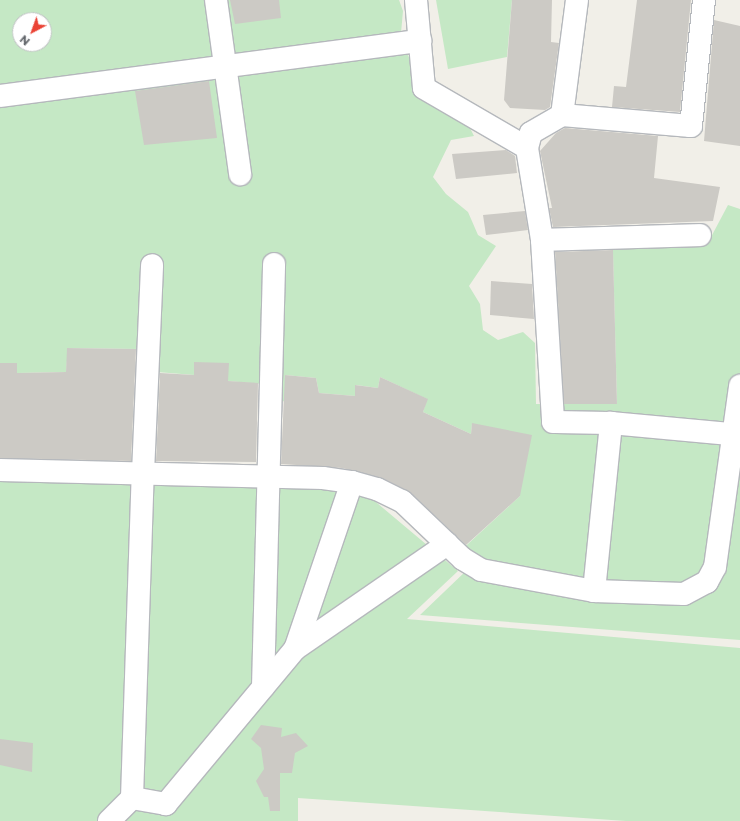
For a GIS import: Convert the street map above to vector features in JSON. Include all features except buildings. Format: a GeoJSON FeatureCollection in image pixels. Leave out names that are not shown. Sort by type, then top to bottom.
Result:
{"type":"FeatureCollection","features":[{"type":"Feature","properties":{"kind":"street"},"geometry":{"type":"LineString","coordinates":[[216,0],[240,174]]}},
{"type":"Feature","properties":{"kind":"street"},"geometry":{"type":"LineString","coordinates":[[416,0],[424,88],[527,148]]}},
{"type":"Feature","properties":{"kind":"street"},"geometry":{"type":"LineString","coordinates":[[562,115],[577,0]]}},
{"type":"Feature","properties":{"kind":"street"},"geometry":{"type":"LineString","coordinates":[[704,0],[691,126],[562,115],[531,133],[527,148],[542,240],[553,422],[611,423],[736,435]]}},
{"type":"Feature","properties":{"kind":"street"},"geometry":{"type":"LineString","coordinates":[[0,96],[420,41]]}},
{"type":"Feature","properties":{"kind":"street"},"geometry":{"type":"LineString","coordinates":[[542,240],[700,235]]}},
{"type":"Feature","properties":{"kind":"street"},"geometry":{"type":"LineString","coordinates":[[263,687],[274,264]]}},
{"type":"Feature","properties":{"kind":"street"},"geometry":{"type":"LineString","coordinates":[[109,821],[132,798],[152,265]]}},
{"type":"Feature","properties":{"kind":"street"},"geometry":{"type":"LineString","coordinates":[[0,470],[269,476],[323,478],[352,482],[377,489],[402,501],[463,560],[481,570],[594,591],[684,594],[707,582],[715,567],[736,435],[740,386]]}},
{"type":"Feature","properties":{"kind":"street"},"geometry":{"type":"LineString","coordinates":[[594,591],[611,423]]}},
{"type":"Feature","properties":{"kind":"street"},"geometry":{"type":"LineString","coordinates":[[295,649],[352,482]]}},
{"type":"Feature","properties":{"kind":"street"},"geometry":{"type":"LineString","coordinates":[[132,798],[166,804],[295,649],[447,544]]}},
{"type":"Feature","properties":{"kind":"green space"},"geometry":{"type":"Polygon","coordinates":[[[0,0],[399,0],[403,11],[400,44],[409,57],[413,85],[445,113],[467,122],[474,136],[451,140],[433,177],[446,194],[468,212],[478,235],[496,246],[469,286],[480,304],[483,330],[498,340],[523,332],[535,343],[536,404],[617,404],[613,253],[609,238],[700,235],[711,237],[728,205],[740,209],[740,640],[420,615],[468,569],[457,554],[520,496],[472,424],[471,434],[423,412],[427,399],[380,377],[378,388],[356,385],[355,396],[319,393],[316,378],[285,375],[287,402],[277,400],[263,384],[228,381],[194,362],[194,375],[157,372],[138,349],[68,348],[66,372],[17,373],[17,363],[0,363],[0,0]]]}},
{"type":"Feature","properties":{"kind":"green space"},"geometry":{"type":"Polygon","coordinates":[[[436,0],[512,0],[507,57],[448,69],[436,0]]]}},
{"type":"Feature","properties":{"kind":"green space"},"geometry":{"type":"Polygon","coordinates":[[[0,470],[352,482],[458,571],[407,619],[740,648],[740,821],[626,821],[298,798],[298,821],[0,821],[0,470]]]}}]}
